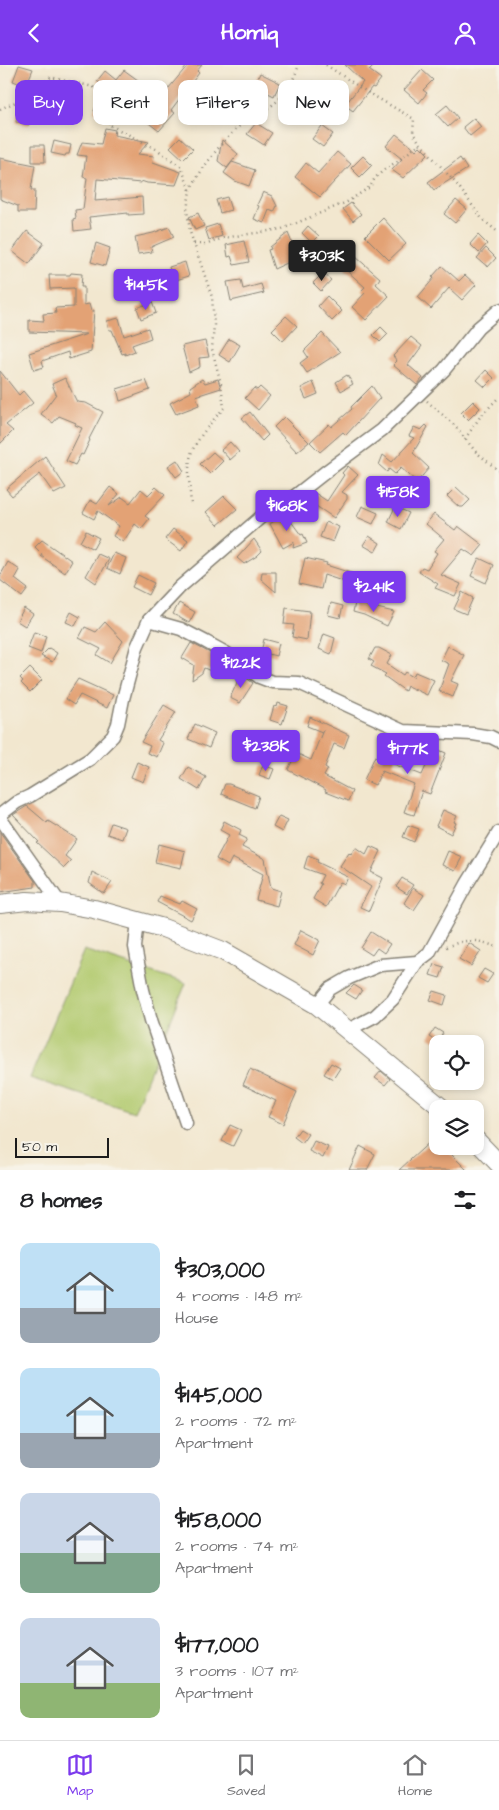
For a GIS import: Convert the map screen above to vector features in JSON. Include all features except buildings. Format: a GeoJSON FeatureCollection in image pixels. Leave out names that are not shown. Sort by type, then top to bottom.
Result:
{"type":"FeatureCollection","features":[{"type":"Feature","properties":{"kind":"main road"},"geometry":{"type":"LineString","coordinates":[[0,904],[27,901],[60,903],[94,909],[163,928],[222,951],[317,1005],[432,1100]]}},
{"type":"Feature","properties":{"kind":"main road"},"geometry":{"type":"LineString","coordinates":[[484,1148],[499,1164]]}},
{"type":"Feature","properties":{"kind":"street"},"geometry":{"type":"LineString","coordinates":[[60,903],[0,816],[17,802],[90,759],[114,736],[137,647],[149,620],[180,587],[261,517],[294,497],[382,430],[444,370],[478,328],[499,310]]}},
{"type":"Feature","properties":{"kind":"street"},"geometry":{"type":"LineString","coordinates":[[149,620],[180,629],[206,642],[226,653],[259,677],[272,682],[299,683],[404,731],[473,734],[491,737],[499,741]]}},
{"type":"Feature","properties":{"kind":"street"},"geometry":{"type":"LineString","coordinates":[[348,1030],[375,1016],[393,999],[417,963],[429,953],[467,884],[499,832]]}},
{"type":"Feature","properties":{"kind":"street"},"geometry":{"type":"LineString","coordinates":[[138,921],[135,947],[151,1020],[186,1123]]}},
{"type":"Feature","properties":{"kind":"street"},"geometry":{"type":"LineString","coordinates":[[317,1005],[330,989],[380,965],[417,963]]}},
{"type":"Feature","properties":{"kind":"path"},"geometry":{"type":"LineString","coordinates":[[191,505],[189,477],[192,451],[211,422],[224,408],[221,384],[212,349],[214,325],[212,297],[190,232],[188,209],[190,190],[212,156],[231,134],[256,112],[266,110],[283,96],[293,80],[299,65]]}},
{"type":"Feature","properties":{"kind":"path"},"geometry":{"type":"LineString","coordinates":[[326,65],[367,92],[414,119],[413,133],[420,143],[459,187],[482,219],[499,233]]}},
{"type":"Feature","properties":{"kind":"path"},"geometry":{"type":"LineString","coordinates":[[0,109],[36,93],[42,84],[51,77],[107,93],[113,97],[116,111],[108,124],[158,150],[180,166],[190,190]]}},
{"type":"Feature","properties":{"kind":"path"},"geometry":{"type":"LineString","coordinates":[[194,244],[208,244],[223,238],[282,229],[347,202],[370,187],[375,178],[384,169],[402,158],[420,143]]}},
{"type":"Feature","properties":{"kind":"path"},"geometry":{"type":"LineString","coordinates":[[420,394],[453,424],[476,452],[499,471]]}},
{"type":"Feature","properties":{"kind":"path"},"geometry":{"type":"LineString","coordinates":[[465,439],[480,417],[499,397]]}},
{"type":"Feature","properties":{"kind":"path"},"geometry":{"type":"LineString","coordinates":[[429,953],[459,941],[473,939],[499,948]]}},
{"type":"Feature","properties":{"kind":"green space"},"geometry":{"type":"Polygon","coordinates":[[[84,950],[186,983],[134,1112],[30,1078],[84,950]]]}}]}
